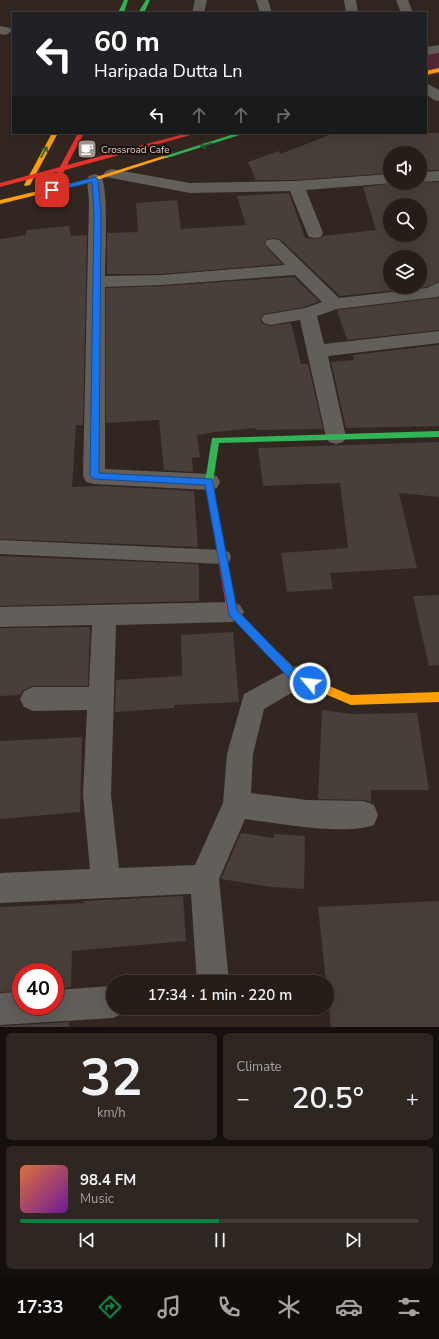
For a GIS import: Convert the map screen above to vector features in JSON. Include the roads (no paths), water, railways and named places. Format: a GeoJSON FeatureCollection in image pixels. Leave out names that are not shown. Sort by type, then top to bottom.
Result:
{"type":"FeatureCollection","features":[{"type":"Feature","properties":{"kind":"main road"},"geometry":{"type":"LineString","coordinates":[[121,12],[126,0]]}},
{"type":"Feature","properties":{"kind":"main road"},"geometry":{"type":"LineString","coordinates":[[142,12],[148,0]]}},
{"type":"Feature","properties":{"kind":"main road"},"geometry":{"type":"LineString","coordinates":[[427,73],[439,70]]}},
{"type":"Feature","properties":{"kind":"main road"},"geometry":{"type":"LineString","coordinates":[[22,197],[29,178],[54,134]]}},
{"type":"Feature","properties":{"kind":"main road"},"geometry":{"type":"LineString","coordinates":[[52,190],[60,170],[80,134]]}},
{"type":"Feature","properties":{"kind":"main road"},"geometry":{"type":"LineString","coordinates":[[0,185],[191,134]]}},
{"type":"Feature","properties":{"kind":"main road"},"geometry":{"type":"LineString","coordinates":[[0,202],[103,177],[240,134]]}},
{"type":"Feature","properties":{"kind":"main road"},"geometry":{"type":"LineString","coordinates":[[439,434],[215,440],[209,482],[232,612],[296,677],[351,700],[439,696]]}},
{"type":"Feature","properties":{"kind":"street"},"geometry":{"type":"LineString","coordinates":[[198,12],[201,0]]}},
{"type":"Feature","properties":{"kind":"street"},"geometry":{"type":"LineString","coordinates":[[262,0],[266,12]]}},
{"type":"Feature","properties":{"kind":"street"},"geometry":{"type":"LineString","coordinates":[[350,0],[352,12]]}},
{"type":"Feature","properties":{"kind":"street"},"geometry":{"type":"LineString","coordinates":[[402,0],[407,12]]}},
{"type":"Feature","properties":{"kind":"street"},"geometry":{"type":"LineString","coordinates":[[427,88],[439,97]]}},
{"type":"Feature","properties":{"kind":"street"},"geometry":{"type":"LineString","coordinates":[[427,177],[439,176]]}},
{"type":"Feature","properties":{"kind":"street"},"geometry":{"type":"LineString","coordinates":[[209,482],[94,476],[97,201],[103,177],[190,188],[296,186],[383,180]]}},
{"type":"Feature","properties":{"kind":"street"},"geometry":{"type":"LineString","coordinates":[[296,186],[315,233]]}},
{"type":"Feature","properties":{"kind":"street"},"geometry":{"type":"LineString","coordinates":[[273,244],[335,304]]}},
{"type":"Feature","properties":{"kind":"street"},"geometry":{"type":"LineString","coordinates":[[97,282],[162,280],[298,269]]}},
{"type":"Feature","properties":{"kind":"street"},"geometry":{"type":"LineString","coordinates":[[270,319],[307,313],[335,304],[431,293],[439,288]]}},
{"type":"Feature","properties":{"kind":"street"},"geometry":{"type":"LineString","coordinates":[[307,313],[336,437]]}},
{"type":"Feature","properties":{"kind":"street"},"geometry":{"type":"LineString","coordinates":[[317,351],[439,337]]}},
{"type":"Feature","properties":{"kind":"street"},"geometry":{"type":"LineString","coordinates":[[0,617],[104,616],[232,612]]}},
{"type":"Feature","properties":{"kind":"street"},"geometry":{"type":"LineString","coordinates":[[104,616],[97,795],[106,884]]}},
{"type":"Feature","properties":{"kind":"street"},"geometry":{"type":"LineString","coordinates":[[212,975],[204,879],[237,804],[240,754],[253,702],[296,677]]}},
{"type":"Feature","properties":{"kind":"street"},"geometry":{"type":"LineString","coordinates":[[33,699],[101,698]]}},
{"type":"Feature","properties":{"kind":"street"},"geometry":{"type":"LineString","coordinates":[[237,804],[307,814],[364,815]]}},
{"type":"Feature","properties":{"kind":"street"},"geometry":{"type":"LineString","coordinates":[[0,888],[204,879]]}},
{"type":"Feature","properties":{"kind":"street"},"geometry":{"type":"LineString","coordinates":[[64,1005],[106,1002]]}},
{"type":"Feature","properties":{"kind":"street"},"geometry":{"type":"LineString","coordinates":[[0,1009],[12,1008]]}},
{"type":"Feature","properties":{"kind":"lane"},"geometry":{"type":"LineString","coordinates":[[0,547],[223,557]]}},
{"type":"Feature","properties":{"kind":"place","name":"Crossroad Cafe"},"geometry":{"type":"Point","coordinates":[87,149]}}]}
